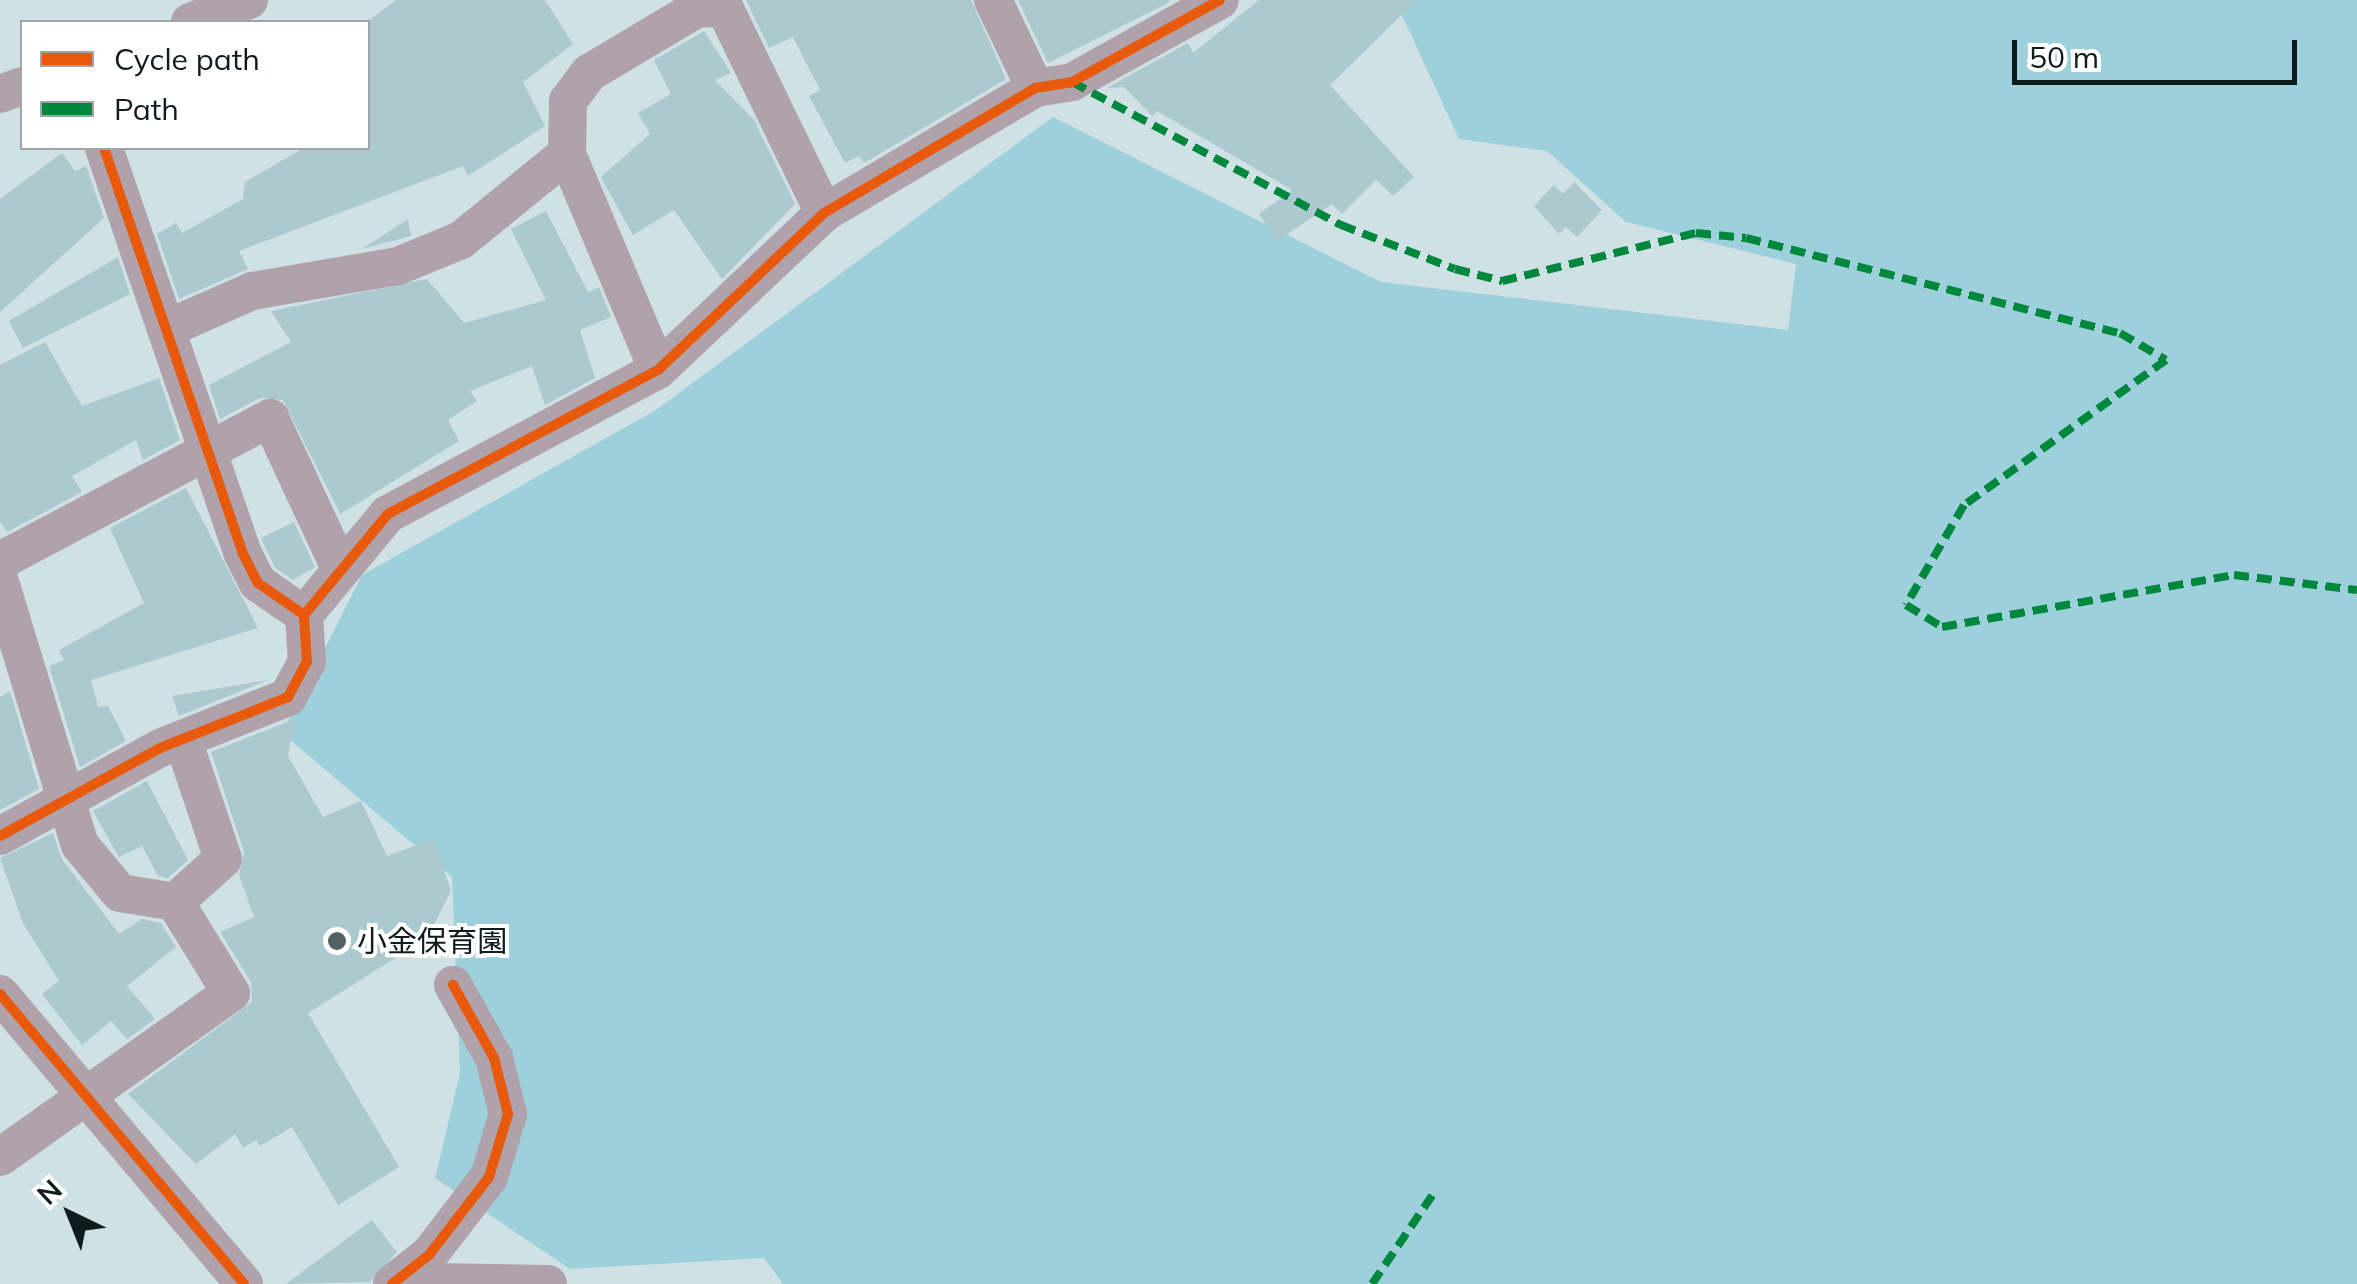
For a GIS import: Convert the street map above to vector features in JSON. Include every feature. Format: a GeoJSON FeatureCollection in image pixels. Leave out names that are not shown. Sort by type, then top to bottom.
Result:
{"type":"FeatureCollection","features":[{"type":"Feature","properties":{"kind":"street"},"geometry":{"type":"LineString","coordinates":[[195,20],[249,0]]}},
{"type":"Feature","properties":{"kind":"street"},"geometry":{"type":"LineString","coordinates":[[993,0],[1034,88]]}},
{"type":"Feature","properties":{"kind":"street"},"geometry":{"type":"LineString","coordinates":[[0,836],[182,740],[288,697],[307,662],[304,615],[388,514],[658,370],[824,212],[1034,88],[1072,82],[1220,0]]}},
{"type":"Feature","properties":{"kind":"street"},"geometry":{"type":"LineString","coordinates":[[658,370],[567,154],[568,101],[589,72],[698,8],[725,9],[824,212]]}},
{"type":"Feature","properties":{"kind":"street"},"geometry":{"type":"LineString","coordinates":[[105,150],[208,451],[258,582],[304,615]]}},
{"type":"Feature","properties":{"kind":"street"},"geometry":{"type":"LineString","coordinates":[[166,329],[252,291],[398,266],[460,240],[567,154]]}},
{"type":"Feature","properties":{"kind":"street"},"geometry":{"type":"LineString","coordinates":[[0,561],[270,418],[341,570]]}},
{"type":"Feature","properties":{"kind":"street"},"geometry":{"type":"LineString","coordinates":[[0,582],[62,803],[80,845],[120,892],[175,902],[230,993],[0,1157]]}},
{"type":"Feature","properties":{"kind":"street"},"geometry":{"type":"LineString","coordinates":[[175,902],[223,859],[182,740]]}},
{"type":"Feature","properties":{"kind":"street"},"geometry":{"type":"LineString","coordinates":[[399,1278],[490,1177],[508,1114],[494,1058],[454,985]]}},
{"type":"Feature","properties":{"kind":"street"},"geometry":{"type":"LineString","coordinates":[[0,994],[91,1095],[244,1284]]}},
{"type":"Feature","properties":{"kind":"street"},"geometry":{"type":"LineString","coordinates":[[399,1278],[548,1284]]}},
{"type":"Feature","properties":{"kind":"shaded area"},"geometry":{"type":"Polygon","coordinates":[[[1395,0],[2357,0],[2357,1284],[783,1284],[764,1258],[570,1269],[435,1178],[460,1073],[452,877],[282,733],[362,575],[656,410],[1053,117],[1381,282],[1788,330],[1796,264],[1626,222],[1547,151],[1459,139],[1395,0]]]}},
{"type":"Feature","properties":{"kind":"building"},"geometry":{"type":"Polygon","coordinates":[[[396,0],[545,0],[573,44],[523,82],[545,126],[468,176],[463,166],[239,251],[248,269],[179,299],[157,234],[176,223],[182,233],[243,199],[245,182],[301,150],[370,150],[369,20],[396,0]]]}},
{"type":"Feature","properties":{"kind":"building"},"geometry":{"type":"Polygon","coordinates":[[[746,0],[971,0],[1006,79],[864,163],[859,156],[845,163],[809,96],[820,90],[793,37],[769,48],[746,0]]]}},
{"type":"Feature","properties":{"kind":"building"},"geometry":{"type":"Polygon","coordinates":[[[1018,0],[1168,0],[1170,2],[1048,63],[1018,0]]]}},
{"type":"Feature","properties":{"kind":"building"},"geometry":{"type":"Polygon","coordinates":[[[1259,0],[1417,0],[1330,85],[1414,177],[1393,196],[1376,180],[1342,214],[1332,204],[1277,241],[1259,214],[1292,190],[1157,111],[1152,116],[1124,87],[1107,88],[1188,43],[1193,53],[1259,0]]]}},
{"type":"Feature","properties":{"kind":"building"},"geometry":{"type":"Polygon","coordinates":[[[704,31],[731,73],[715,80],[754,120],[795,204],[722,279],[674,210],[633,235],[601,177],[650,134],[638,113],[671,94],[654,60],[704,31]]]}},
{"type":"Feature","properties":{"kind":"building"},"geometry":{"type":"Polygon","coordinates":[[[62,153],[75,171],[86,166],[104,218],[0,312],[0,199],[62,153]]]}},
{"type":"Feature","properties":{"kind":"building"},"geometry":{"type":"Polygon","coordinates":[[[1574,182],[1602,210],[1577,237],[1566,227],[1559,234],[1534,206],[1554,185],[1563,194],[1574,182]]]}},
{"type":"Feature","properties":{"kind":"building"},"geometry":{"type":"Polygon","coordinates":[[[546,211],[588,292],[599,287],[611,317],[580,330],[595,378],[545,405],[532,366],[470,391],[477,401],[448,420],[459,441],[340,514],[283,400],[260,398],[220,419],[209,385],[291,342],[271,311],[427,279],[464,323],[546,300],[511,229],[546,211]]]}},
{"type":"Feature","properties":{"kind":"building"},"geometry":{"type":"Polygon","coordinates":[[[408,219],[411,236],[362,249],[408,219]]]}},
{"type":"Feature","properties":{"kind":"building"},"geometry":{"type":"Polygon","coordinates":[[[118,257],[130,294],[23,348],[9,321],[118,257]]]}},
{"type":"Feature","properties":{"kind":"building"},"geometry":{"type":"Polygon","coordinates":[[[45,342],[82,406],[159,378],[180,440],[143,460],[136,440],[72,476],[82,492],[7,532],[0,522],[0,365],[45,342]]]}},
{"type":"Feature","properties":{"kind":"building"},"geometry":{"type":"Polygon","coordinates":[[[186,488],[258,628],[91,680],[98,707],[108,706],[126,741],[80,767],[49,666],[64,660],[59,650],[144,603],[110,528],[186,488]]]}},
{"type":"Feature","properties":{"kind":"building"},"geometry":{"type":"Polygon","coordinates":[[[294,522],[315,567],[293,580],[275,568],[261,538],[294,522]]]}},
{"type":"Feature","properties":{"kind":"building"},"geometry":{"type":"Polygon","coordinates":[[[268,680],[179,716],[172,696],[268,680]]]}},
{"type":"Feature","properties":{"kind":"building"},"geometry":{"type":"Polygon","coordinates":[[[10,691],[39,789],[0,810],[0,697],[10,691]]]}},
{"type":"Feature","properties":{"kind":"building"},"geometry":{"type":"Polygon","coordinates":[[[295,719],[288,756],[323,817],[361,801],[387,856],[433,839],[451,891],[427,938],[308,1013],[399,1167],[338,1205],[292,1127],[260,1146],[256,1140],[243,1148],[235,1134],[196,1164],[128,1094],[252,1002],[251,982],[220,932],[254,917],[239,875],[244,852],[211,752],[295,719]]]}},
{"type":"Feature","properties":{"kind":"building"},"geometry":{"type":"Polygon","coordinates":[[[147,781],[188,860],[168,878],[158,876],[142,846],[119,857],[93,811],[147,781]]]}},
{"type":"Feature","properties":{"kind":"building"},"geometry":{"type":"Polygon","coordinates":[[[53,833],[62,859],[119,934],[142,919],[161,923],[176,947],[127,986],[155,1019],[127,1039],[111,1021],[82,1045],[42,994],[59,981],[23,923],[0,858],[53,833]]]}},
{"type":"Feature","properties":{"kind":"building"},"geometry":{"type":"Polygon","coordinates":[[[372,1220],[397,1252],[370,1282],[286,1284],[372,1220]]]}},
{"type":"Feature","properties":{"kind":"marked path"},"geometry":{"type":"LineString","coordinates":[[1072,82],[1341,225],[1455,269],[1502,281],[1696,233],[1746,238],[2120,333],[2166,360],[1964,505],[1906,605],[1942,627],[2234,575],[2357,590]]}},
{"type":"Feature","properties":{"kind":"marked path"},"geometry":{"type":"LineString","coordinates":[[1372,1284],[1436,1190]]}},
{"type":"Feature","properties":{"kind":"cycle path"},"geometry":{"type":"LineString","coordinates":[[0,836],[160,748],[288,697],[307,662],[304,615],[388,514],[658,370],[824,213],[1035,88],[1072,82],[1220,0]]}},
{"type":"Feature","properties":{"kind":"cycle path"},"geometry":{"type":"LineString","coordinates":[[105,150],[242,552],[258,583],[304,615]]}},
{"type":"Feature","properties":{"kind":"cycle path"},"geometry":{"type":"LineString","coordinates":[[392,1284],[429,1255],[489,1177],[508,1114],[494,1058],[453,985]]}},
{"type":"Feature","properties":{"kind":"cycle path"},"geometry":{"type":"LineString","coordinates":[[0,994],[244,1284]]}},
{"type":"Feature","properties":{"kind":"place","name":"小金保育園"},"geometry":{"type":"Point","coordinates":[337,941]}}]}
